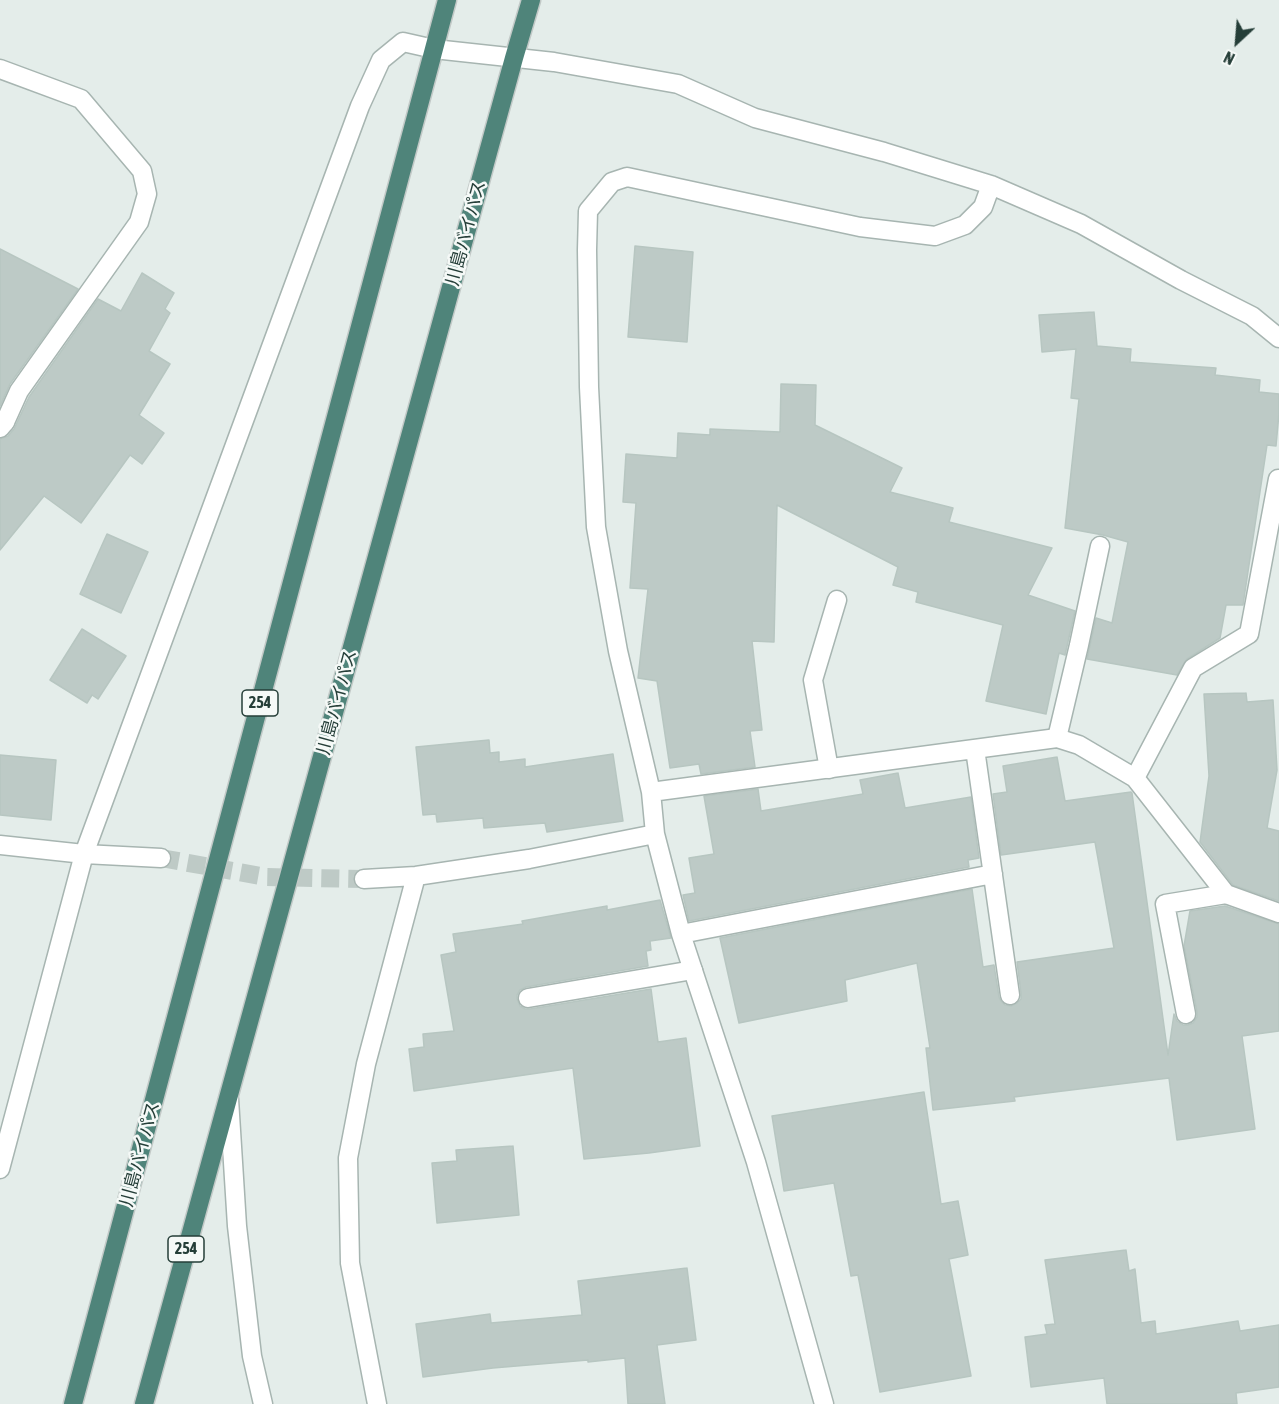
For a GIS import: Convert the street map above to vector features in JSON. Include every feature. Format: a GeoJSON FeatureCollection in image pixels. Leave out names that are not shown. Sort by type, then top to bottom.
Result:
{"type":"FeatureCollection","features":[{"type":"Feature","properties":{"kind":"highway","name":"川島バイパス"},"geometry":{"type":"LineString","coordinates":[[144,1404],[531,0]]}},
{"type":"Feature","properties":{"kind":"highway","name":"川島バイパス"},"geometry":{"type":"LineString","coordinates":[[73,1404],[446,1]]}},
{"type":"Feature","properties":{"kind":"street"},"geometry":{"type":"LineString","coordinates":[[0,1169],[84,854],[360,106],[381,60],[403,42],[434,49],[554,62],[678,84],[755,118],[884,152],[992,185],[1080,224],[1252,316],[1279,338]]}},
{"type":"Feature","properties":{"kind":"street"},"geometry":{"type":"LineString","coordinates":[[0,69],[81,99],[142,171],[147,194],[139,222],[19,391],[2,425]]}},
{"type":"Feature","properties":{"kind":"street"},"geometry":{"type":"LineString","coordinates":[[824,1404],[756,1162],[681,934],[655,834],[651,792],[618,651],[596,527],[589,387],[588,211],[612,182],[627,177],[860,227],[935,236],[965,225],[983,207],[992,185]]}},
{"type":"Feature","properties":{"kind":"street"},"geometry":{"type":"LineString","coordinates":[[1135,778],[1193,668],[1249,633],[1279,479]]}},
{"type":"Feature","properties":{"kind":"street"},"geometry":{"type":"LineString","coordinates":[[1056,738],[1100,546]]}},
{"type":"Feature","properties":{"kind":"street"},"geometry":{"type":"LineString","coordinates":[[829,769],[813,680],[837,600]]}},
{"type":"Feature","properties":{"kind":"street"},"geometry":{"type":"LineString","coordinates":[[651,792],[1056,738],[1079,745],[1135,778],[1226,894]]}},
{"type":"Feature","properties":{"kind":"street"},"geometry":{"type":"LineString","coordinates":[[975,749],[1010,995]]}},
{"type":"Feature","properties":{"kind":"street"},"geometry":{"type":"LineString","coordinates":[[364,879],[416,876],[529,859],[655,834]]}},
{"type":"Feature","properties":{"kind":"street"},"geometry":{"type":"LineString","coordinates":[[0,845],[84,854],[161,858]]}},
{"type":"Feature","properties":{"kind":"street"},"geometry":{"type":"LineString","coordinates":[[681,934],[993,874]]}},
{"type":"Feature","properties":{"kind":"street"},"geometry":{"type":"LineString","coordinates":[[377,1404],[350,1263],[348,1158],[366,1064],[416,876]]}},
{"type":"Feature","properties":{"kind":"street"},"geometry":{"type":"LineString","coordinates":[[1186,1014],[1165,904],[1226,894],[1279,914]]}},
{"type":"Feature","properties":{"kind":"street"},"geometry":{"type":"LineString","coordinates":[[528,998],[693,970]]}},
{"type":"Feature","properties":{"kind":"street"},"geometry":{"type":"LineString","coordinates":[[229,1094],[237,1226],[252,1356],[262,1404]]}},
{"type":"Feature","properties":{"kind":"building"},"geometry":{"type":"Polygon","coordinates":[[[635,246],[693,252],[687,342],[628,337],[635,246]]]}},
{"type":"Feature","properties":{"kind":"building"},"geometry":{"type":"Polygon","coordinates":[[[0,249],[78,289],[10,384],[0,406],[0,249]]]}},
{"type":"Feature","properties":{"kind":"building"},"geometry":{"type":"Polygon","coordinates":[[[142,273],[174,293],[165,309],[170,313],[149,351],[170,364],[139,415],[164,433],[142,464],[130,455],[81,523],[44,496],[0,550],[0,439],[8,436],[14,429],[29,397],[98,299],[121,311],[142,273]]]}},
{"type":"Feature","properties":{"kind":"building"},"geometry":{"type":"Polygon","coordinates":[[[1094,312],[1097,346],[1131,349],[1130,362],[1216,368],[1215,375],[1260,380],[1259,392],[1279,394],[1276,446],[1267,445],[1243,605],[1226,605],[1220,638],[1187,659],[1177,675],[1087,659],[1096,618],[1112,623],[1128,542],[1065,528],[1079,399],[1071,398],[1076,349],[1042,352],[1039,315],[1094,312]]]}},
{"type":"Feature","properties":{"kind":"building"},"geometry":{"type":"Polygon","coordinates":[[[781,384],[816,385],[815,425],[902,468],[890,492],[953,508],[949,522],[1052,548],[1028,595],[1075,611],[1065,655],[1059,653],[1046,714],[986,701],[1003,625],[916,602],[918,592],[893,585],[898,567],[777,505],[774,642],[752,641],[762,730],[750,731],[755,767],[701,774],[699,764],[670,768],[657,681],[638,678],[648,589],[630,588],[636,503],[623,502],[626,454],[677,458],[678,433],[710,435],[710,429],[780,432],[781,384]]]}},
{"type":"Feature","properties":{"kind":"building"},"geometry":{"type":"Polygon","coordinates":[[[107,534],[148,552],[121,613],[80,594],[107,534]]]}},
{"type":"Feature","properties":{"kind":"building"},"geometry":{"type":"Polygon","coordinates":[[[82,629],[126,656],[98,699],[92,695],[87,703],[50,680],[82,629]]]}},
{"type":"Feature","properties":{"kind":"building"},"geometry":{"type":"Polygon","coordinates":[[[1246,693],[1247,702],[1273,700],[1277,770],[1267,828],[1279,831],[1279,901],[1233,885],[1200,842],[1209,776],[1204,694],[1246,693]]]}},
{"type":"Feature","properties":{"kind":"building"},"geometry":{"type":"Polygon","coordinates":[[[489,740],[490,753],[499,752],[499,762],[525,759],[525,767],[613,754],[623,821],[547,832],[545,823],[484,828],[483,818],[437,822],[436,814],[423,815],[416,747],[489,740]]]}},
{"type":"Feature","properties":{"kind":"building"},"geometry":{"type":"Polygon","coordinates":[[[0,755],[56,760],[51,820],[0,815],[0,755]]]}},
{"type":"Feature","properties":{"kind":"building"},"geometry":{"type":"Polygon","coordinates":[[[1057,757],[1065,801],[1132,793],[1168,1055],[1174,1014],[1177,1021],[1183,1025],[1193,1023],[1197,1017],[1184,946],[1190,911],[1225,906],[1279,924],[1279,1031],[1242,1036],[1255,1129],[1177,1140],[1169,1078],[1014,1097],[1015,1101],[933,1110],[926,1048],[930,1048],[917,963],[845,980],[847,1001],[739,1023],[720,938],[972,889],[983,967],[994,965],[999,997],[1005,1005],[1011,1006],[1021,999],[1017,962],[1114,948],[1095,842],[1001,855],[993,794],[1007,792],[1003,766],[1057,757]]]}},
{"type":"Feature","properties":{"kind":"building"},"geometry":{"type":"Polygon","coordinates":[[[898,773],[905,808],[971,797],[979,858],[968,860],[969,867],[689,921],[683,895],[695,893],[689,858],[714,854],[704,796],[758,789],[761,811],[863,794],[860,780],[898,773]]]}},
{"type":"Feature","properties":{"kind":"building"},"geometry":{"type":"Polygon","coordinates":[[[660,900],[671,938],[650,941],[651,950],[646,951],[648,966],[526,987],[520,990],[517,999],[520,1006],[530,1009],[651,989],[658,1042],[686,1038],[700,1146],[584,1159],[573,1068],[414,1091],[409,1049],[424,1047],[423,1034],[454,1031],[441,955],[456,952],[453,934],[523,924],[522,921],[607,906],[607,910],[660,900]]]}},
{"type":"Feature","properties":{"kind":"building"},"geometry":{"type":"Polygon","coordinates":[[[924,1092],[941,1204],[958,1201],[968,1255],[949,1259],[971,1376],[880,1392],[858,1275],[851,1276],[834,1183],[784,1191],[772,1116],[924,1092]]]}},
{"type":"Feature","properties":{"kind":"building"},"geometry":{"type":"Polygon","coordinates":[[[513,1146],[519,1215],[437,1223],[432,1163],[457,1161],[456,1150],[513,1146]]]}},
{"type":"Feature","properties":{"kind":"building"},"geometry":{"type":"Polygon","coordinates":[[[1126,1250],[1129,1271],[1135,1269],[1141,1323],[1155,1321],[1156,1334],[1238,1321],[1240,1331],[1279,1325],[1279,1387],[1236,1393],[1237,1404],[1107,1404],[1104,1378],[1031,1387],[1025,1337],[1047,1334],[1045,1325],[1055,1324],[1045,1260],[1126,1250]]]}},
{"type":"Feature","properties":{"kind":"building"},"geometry":{"type":"Polygon","coordinates":[[[687,1268],[696,1340],[657,1345],[665,1404],[628,1404],[625,1358],[493,1368],[423,1377],[416,1324],[490,1314],[491,1323],[582,1315],[578,1281],[687,1268]]]}},
{"type":"Feature","properties":{"kind":"tunnel"},"geometry":{"type":"LineString","coordinates":[[161,858],[266,877],[364,879]]}}]}
